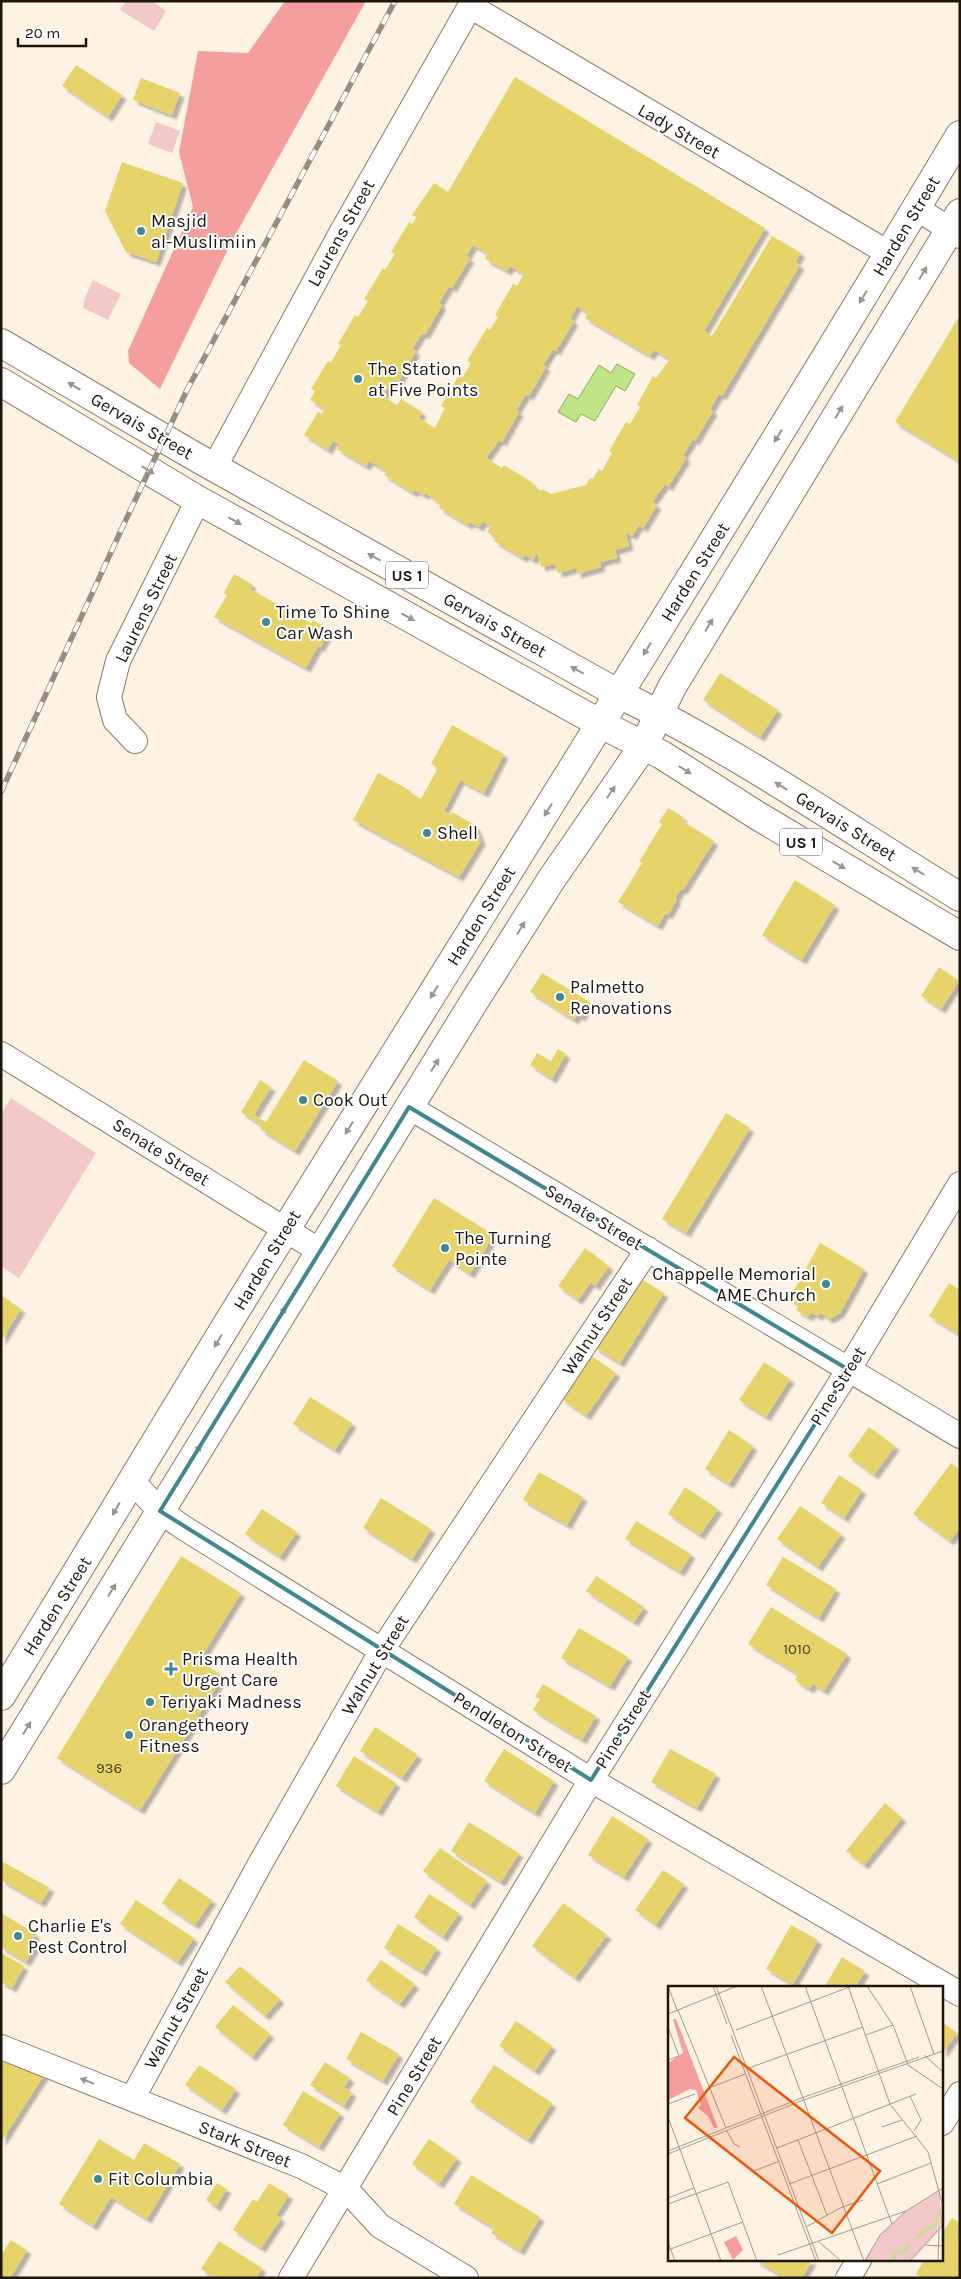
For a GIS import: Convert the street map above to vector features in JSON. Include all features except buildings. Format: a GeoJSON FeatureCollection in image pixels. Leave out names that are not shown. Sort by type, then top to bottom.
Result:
{"type":"FeatureCollection","features":[{"type":"Feature","properties":{"kind":"main road","name":"Harden Street"},"geometry":{"type":"LineString","coordinates":[[1,1696],[286,1230],[601,724],[890,254],[960,135]]}},
{"type":"Feature","properties":{"kind":"main road"},"geometry":{"type":"LineString","coordinates":[[1,1770],[551,880],[644,745],[672,687],[956,226]]}},
{"type":"Feature","properties":{"kind":"main road","name":"Gervais Street"},"geometry":{"type":"LineString","coordinates":[[1,342],[214,468],[619,694],[658,713],[780,785],[960,897]]}},
{"type":"Feature","properties":{"kind":"main road","name":"Gervais Street"},"geometry":{"type":"LineString","coordinates":[[1,382],[198,500],[601,724],[644,745],[818,852],[960,936]]}},
{"type":"Feature","properties":{"kind":"street","name":"Lady Street"},"geometry":{"type":"LineString","coordinates":[[471,4],[890,254]]}},
{"type":"Feature","properties":{"kind":"street","name":"Laurens Street"},"geometry":{"type":"LineString","coordinates":[[214,468],[340,235],[471,4]]}},
{"type":"Feature","properties":{"kind":"street"},"geometry":{"type":"LineString","coordinates":[[916,208],[956,226]]}},
{"type":"Feature","properties":{"kind":"street","name":"Laurens Street"},"geometry":{"type":"LineString","coordinates":[[134,741],[114,720],[109,698],[118,661],[198,500]]}},
{"type":"Feature","properties":{"kind":"street","name":"Senate Street"},"geometry":{"type":"LineString","coordinates":[[1,1054],[320,1251]]}},
{"type":"Feature","properties":{"kind":"street","name":"Senate Street"},"geometry":{"type":"LineString","coordinates":[[409,1107],[960,1436]]}},
{"type":"Feature","properties":{"kind":"street","name":"Pine Street"},"geometry":{"type":"LineString","coordinates":[[291,2278],[591,1780],[849,1370],[960,1184]]}},
{"type":"Feature","properties":{"kind":"street","name":"Walnut Street"},"geometry":{"type":"LineString","coordinates":[[132,2099],[260,1864],[382,1650],[648,1249]]}},
{"type":"Feature","properties":{"kind":"street","name":"Pendleton Street"},"geometry":{"type":"LineString","coordinates":[[132,1481],[160,1511],[591,1780],[960,1994]]}},
{"type":"Feature","properties":{"kind":"street","name":"Stark Street"},"geometry":{"type":"LineString","coordinates":[[1,2047],[301,2166],[346,2189],[380,2226],[466,2278]]}},
{"type":"Feature","properties":{"kind":"street"},"geometry":{"type":"LineString","coordinates":[[944,2120],[960,2094]]}},
{"type":"Feature","properties":{"kind":"street"},"geometry":{"type":"LineString","coordinates":[[848,2278],[858,2262]]}},
{"type":"Feature","properties":{"kind":"highlighted area"},"geometry":{"type":"Polygon","coordinates":[[[409,1107],[849,1370],[591,1780],[160,1511],[409,1107]]]}},
{"type":"Feature","properties":{"kind":"shaded area"},"geometry":{"type":"Polygon","coordinates":[[[126,1],[152,1],[166,11],[154,31],[120,10],[126,1]]]}},
{"type":"Feature","properties":{"kind":"shaded area"},"geometry":{"type":"Polygon","coordinates":[[[285,1],[366,1],[232,241],[160,389],[129,363],[128,351],[193,207],[179,152],[198,51],[248,53],[285,1]]]}},
{"type":"Feature","properties":{"kind":"shaded area"},"geometry":{"type":"Polygon","coordinates":[[[156,122],[180,131],[172,153],[148,144],[156,122]]]}},
{"type":"Feature","properties":{"kind":"shaded area"},"geometry":{"type":"Polygon","coordinates":[[[93,280],[121,294],[108,320],[83,308],[84,300],[93,280]]]}},
{"type":"Feature","properties":{"kind":"shaded area"},"geometry":{"type":"Polygon","coordinates":[[[617,364],[635,374],[625,391],[616,386],[595,421],[581,414],[576,422],[558,412],[569,394],[578,399],[599,365],[611,373],[617,364]]]}},
{"type":"Feature","properties":{"kind":"shaded area"},"geometry":{"type":"Polygon","coordinates":[[[11,1098],[96,1153],[19,1278],[1,1266],[1,1114],[11,1098]]]}},
{"type":"Feature","properties":{"kind":"railway"},"geometry":{"type":"LineString","coordinates":[[1,792],[187,390],[395,1]]}},
{"type":"Feature","properties":{"kind":"place","name":"Masjid al-Muslimiin"},"geometry":{"type":"Point","coordinates":[141,231]}},
{"type":"Feature","properties":{"kind":"place","name":"The Station at Five Points"},"geometry":{"type":"Point","coordinates":[358,379]}},
{"type":"Feature","properties":{"kind":"place","name":"Time To Shine Car Wash"},"geometry":{"type":"Point","coordinates":[266,622]}},
{"type":"Feature","properties":{"kind":"place","name":"Shell"},"geometry":{"type":"Point","coordinates":[427,833]}},
{"type":"Feature","properties":{"kind":"place","name":"Palmetto Renovations"},"geometry":{"type":"Point","coordinates":[560,997]}},
{"type":"Feature","properties":{"kind":"place","name":"Cook Out"},"geometry":{"type":"Point","coordinates":[303,1100]}},
{"type":"Feature","properties":{"kind":"place","name":"The Turning Pointe"},"geometry":{"type":"Point","coordinates":[445,1248]}},
{"type":"Feature","properties":{"kind":"place","name":"Chappelle Memorial AME Church"},"geometry":{"type":"Point","coordinates":[826,1284]}},
{"type":"Feature","properties":{"kind":"place","name":"Prisma Health Urgent Care"},"geometry":{"type":"Point","coordinates":[171,1669]}},
{"type":"Feature","properties":{"kind":"place","name":"Teriyaki Madness"},"geometry":{"type":"Point","coordinates":[150,1702]}},
{"type":"Feature","properties":{"kind":"place","name":"Orangetheory Fitness"},"geometry":{"type":"Point","coordinates":[129,1735]}},
{"type":"Feature","properties":{"kind":"place","name":"Charlie E's Pest Control"},"geometry":{"type":"Point","coordinates":[18,1936]}},
{"type":"Feature","properties":{"kind":"place","name":"Fit Columbia"},"geometry":{"type":"Point","coordinates":[98,2179]}}]}
